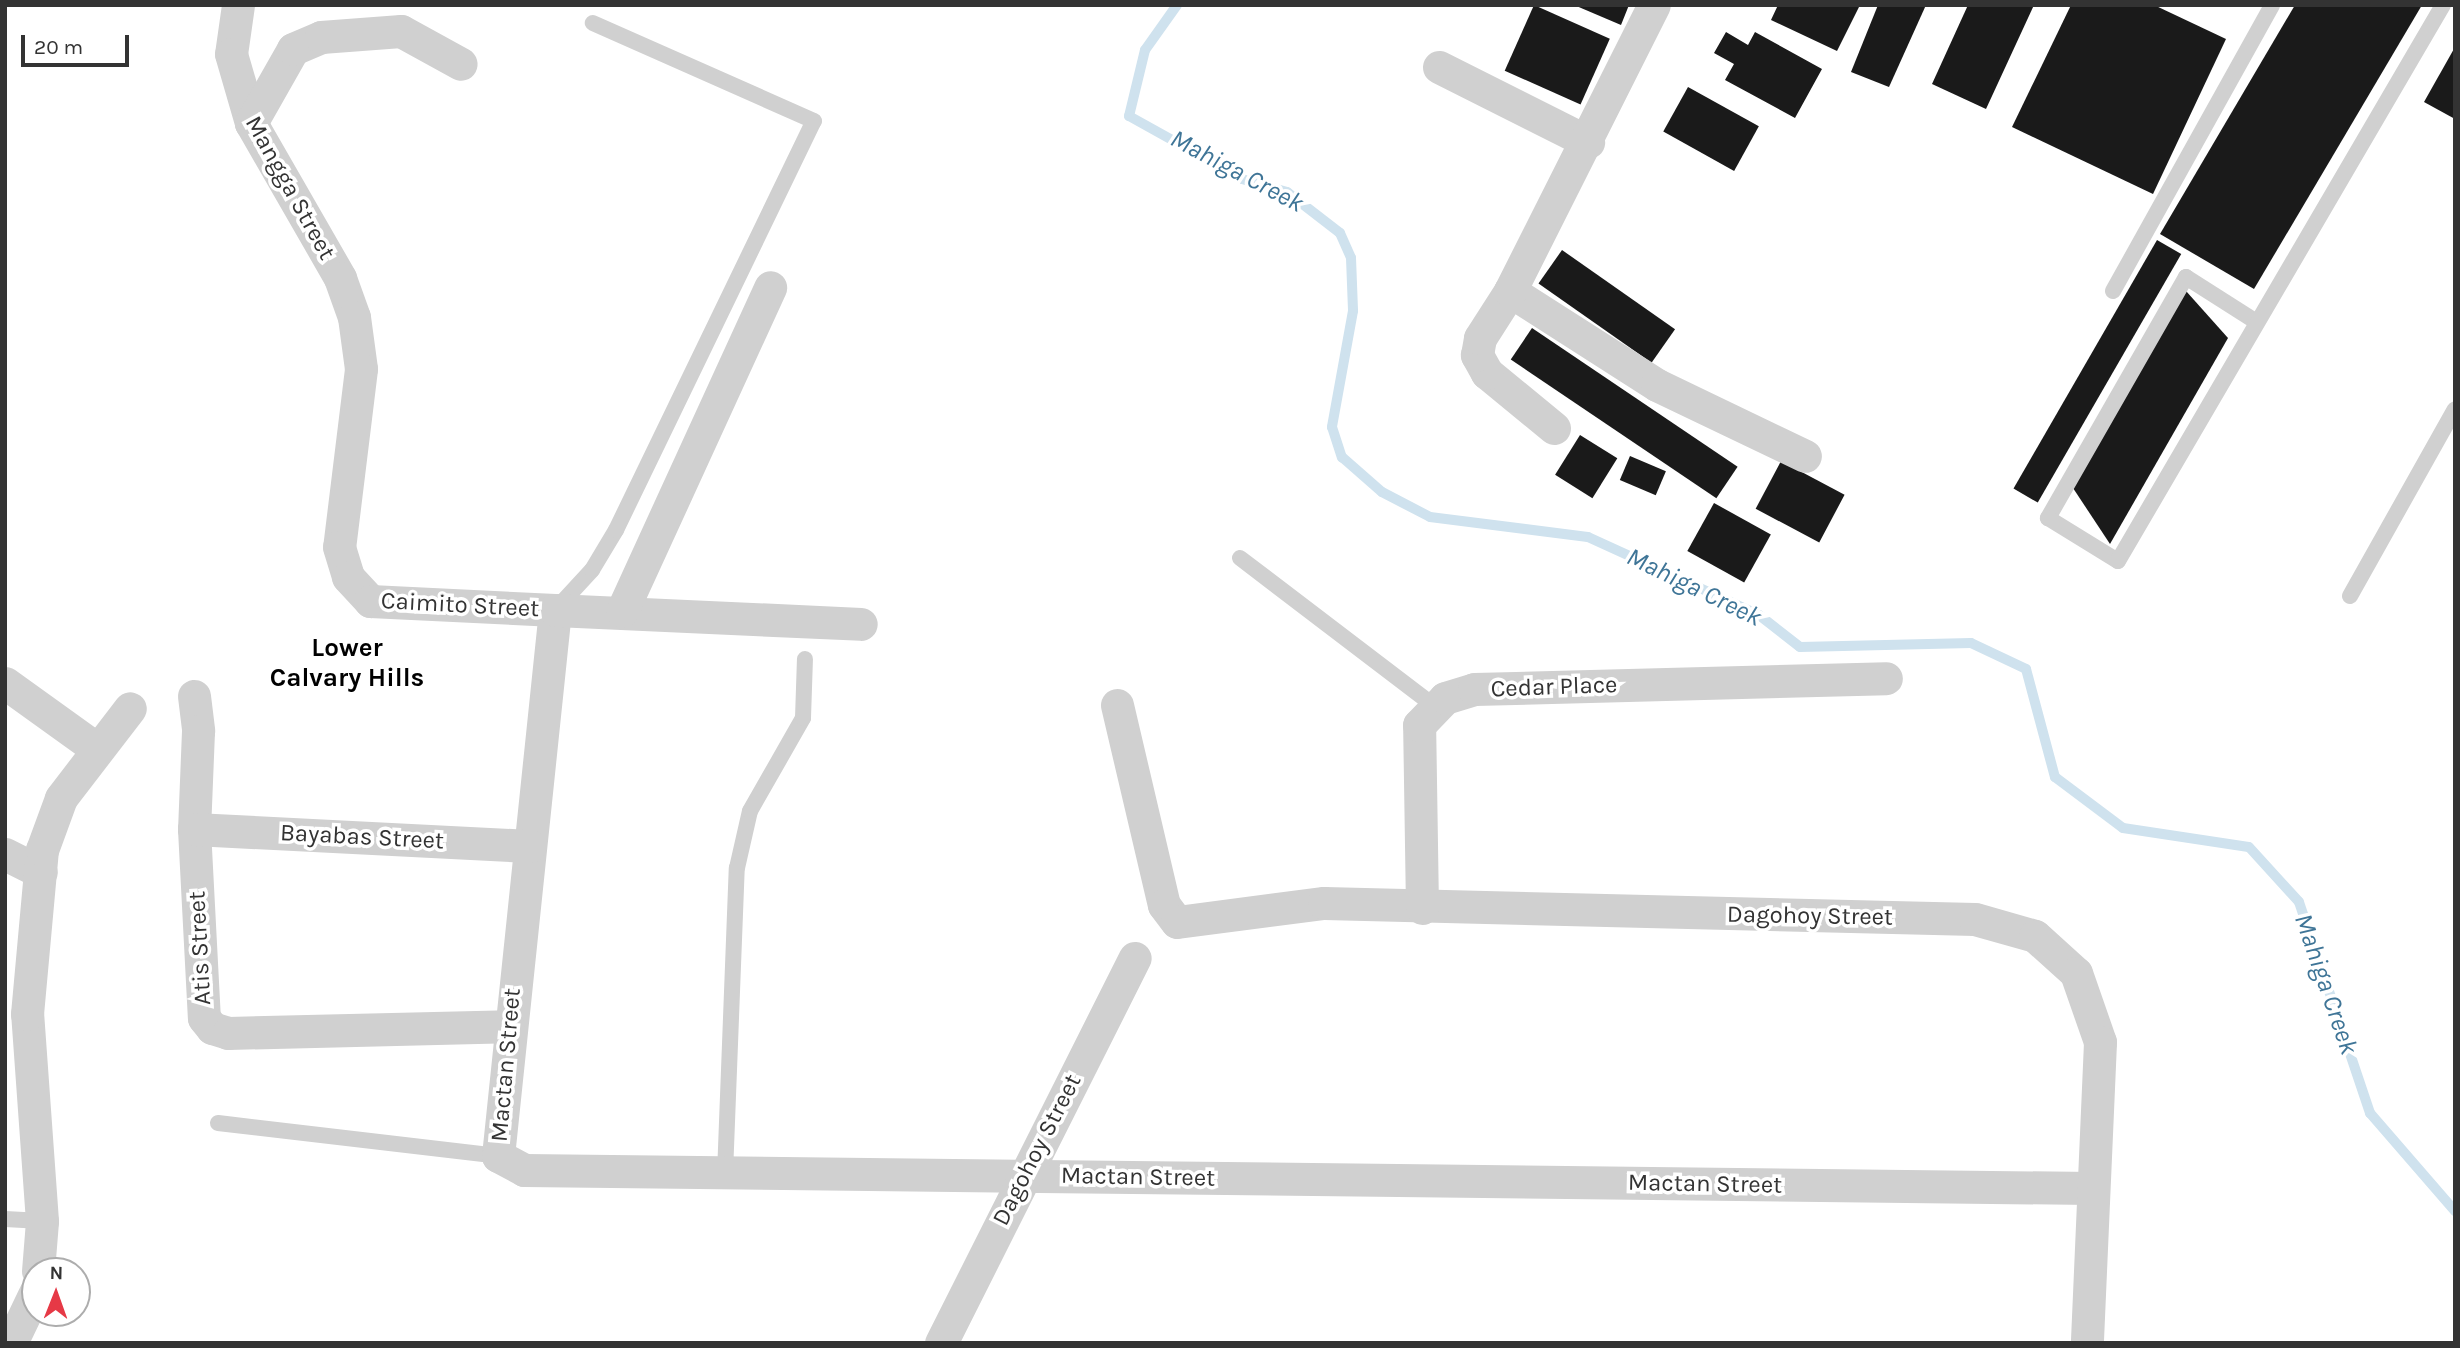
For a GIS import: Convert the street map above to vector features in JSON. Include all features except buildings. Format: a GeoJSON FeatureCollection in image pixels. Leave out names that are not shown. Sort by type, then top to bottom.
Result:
{"type":"FeatureCollection","features":[{"type":"Feature","properties":{"kind":"street","name":"Mangga Street"},"geometry":{"type":"LineString","coordinates":[[238,5],[231,54],[251,124],[340,278],[354,317],[361,369]]}},
{"type":"Feature","properties":{"kind":"street"},"geometry":{"type":"LineString","coordinates":[[1554,428],[1487,373],[1477,355],[1479,338],[1510,291],[1588,142],[1654,5]]}},
{"type":"Feature","properties":{"kind":"street"},"geometry":{"type":"LineString","coordinates":[[251,124],[293,48],[321,37],[401,31],[461,64]]}},
{"type":"Feature","properties":{"kind":"street"},"geometry":{"type":"LineString","coordinates":[[1439,67],[1588,142]]}},
{"type":"Feature","properties":{"kind":"street"},"geometry":{"type":"LineString","coordinates":[[622,611],[770,288]]}},
{"type":"Feature","properties":{"kind":"street"},"geometry":{"type":"LineString","coordinates":[[1510,291],[1657,385],[1805,456]]}},
{"type":"Feature","properties":{"kind":"street","name":"Caimito Street"},"geometry":{"type":"LineString","coordinates":[[361,369],[340,548],[348,577],[370,601],[555,610],[530,846]]}},
{"type":"Feature","properties":{"kind":"street"},"geometry":{"type":"LineString","coordinates":[[555,610],[862,624]]}},
{"type":"Feature","properties":{"kind":"street","name":"Cedar Place"},"geometry":{"type":"LineString","coordinates":[[1434,706],[1474,690],[1886,678]]}},
{"type":"Feature","properties":{"kind":"street"},"geometry":{"type":"LineString","coordinates":[[5,683],[97,749]]}},
{"type":"Feature","properties":{"kind":"street","name":"Atis Street"},"geometry":{"type":"LineString","coordinates":[[194,696],[198,731],[194,829],[204,1018],[212,1028],[228,1033],[508,1026]]}},
{"type":"Feature","properties":{"kind":"street","name":"Dagohoy Street"},"geometry":{"type":"LineString","coordinates":[[1117,705],[1164,905],[1177,922],[1325,902],[1422,908],[1975,919],[2035,936],[2076,973],[2100,1042],[2087,1343]]}},
{"type":"Feature","properties":{"kind":"street"},"geometry":{"type":"LineString","coordinates":[[1422,908],[1419,725],[1434,706]]}},
{"type":"Feature","properties":{"kind":"street"},"geometry":{"type":"LineString","coordinates":[[39,1257],[41,1221],[27,1014],[41,850],[61,798],[130,708]]}},
{"type":"Feature","properties":{"kind":"street","name":"Bayabas Street"},"geometry":{"type":"LineString","coordinates":[[194,829],[530,846]]}},
{"type":"Feature","properties":{"kind":"street","name":"Mactan Street"},"geometry":{"type":"LineString","coordinates":[[530,846],[508,1026],[498,1156],[524,1170],[2092,1188]]}},
{"type":"Feature","properties":{"kind":"street"},"geometry":{"type":"LineString","coordinates":[[5,854],[41,872]]}},
{"type":"Feature","properties":{"kind":"street","name":"Dagohoy Street"},"geometry":{"type":"LineString","coordinates":[[941,1343],[1022,1176],[1135,958]]}},
{"type":"Feature","properties":{"kind":"street"},"geometry":{"type":"LineString","coordinates":[[11,1343],[21,1322]]}},
{"type":"Feature","properties":{"kind":"lane"},"geometry":{"type":"LineString","coordinates":[[2113,291],[2272,5]]}},
{"type":"Feature","properties":{"kind":"lane"},"geometry":{"type":"LineString","coordinates":[[2255,321],[2186,277],[2048,518],[2118,561],[2255,321],[2443,5]]}},
{"type":"Feature","properties":{"kind":"lane"},"geometry":{"type":"LineString","coordinates":[[555,610],[592,570],[617,530],[814,121],[593,23]]}},
{"type":"Feature","properties":{"kind":"lane"},"geometry":{"type":"LineString","coordinates":[[2350,596],[2455,409]]}},
{"type":"Feature","properties":{"kind":"lane"},"geometry":{"type":"LineString","coordinates":[[1240,558],[1434,706]]}},
{"type":"Feature","properties":{"kind":"lane"},"geometry":{"type":"LineString","coordinates":[[725,1174],[737,869],[750,811],[803,718],[805,659]]}},
{"type":"Feature","properties":{"kind":"lane"},"geometry":{"type":"LineString","coordinates":[[218,1123],[498,1156]]}},
{"type":"Feature","properties":{"kind":"lane"},"geometry":{"type":"LineString","coordinates":[[5,1219],[41,1221]]}},
{"type":"Feature","properties":{"kind":"waterway","name":"Mahiga Creek"},"geometry":{"type":"LineString","coordinates":[[1177,5],[1145,50],[1129,116],[1242,179],[1287,192],[1340,233],[1351,258],[1353,311],[1332,427],[1342,457],[1382,492],[1430,517],[1588,537],[1759,615],[1800,647],[1971,643],[2026,669],[2055,777],[2123,828],[2249,847],[2299,902],[2370,1113],[2455,1211]]}},
{"type":"Feature","properties":{"kind":"district","name":"Lower Calvary Hills"},"geometry":{"type":"Point","coordinates":[347,663]}}]}
